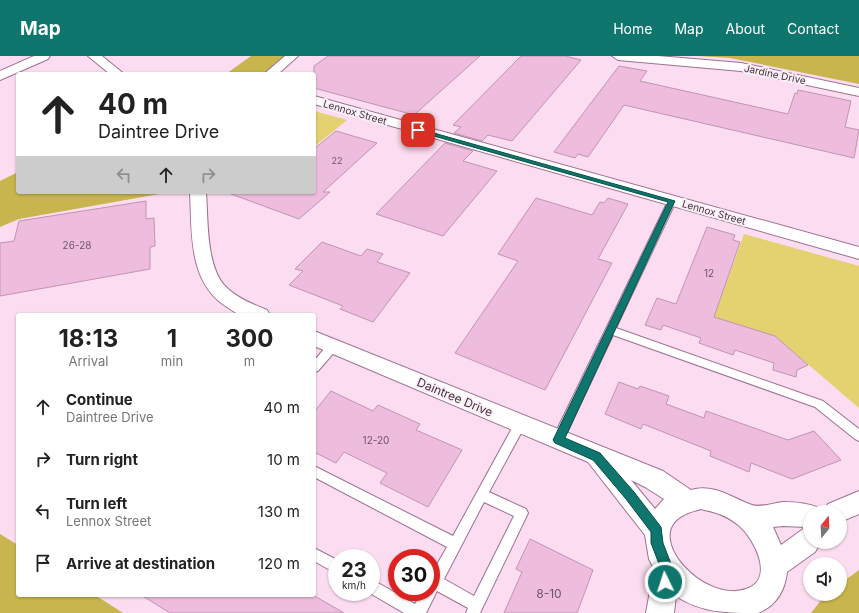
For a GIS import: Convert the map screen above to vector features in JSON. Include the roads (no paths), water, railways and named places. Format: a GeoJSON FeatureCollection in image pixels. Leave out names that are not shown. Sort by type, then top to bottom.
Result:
{"type":"FeatureCollection","features":[{"type":"Feature","properties":{"kind":"street"},"geometry":{"type":"LineString","coordinates":[[0,76],[44,56]]}},
{"type":"Feature","properties":{"kind":"street"},"geometry":{"type":"LineString","coordinates":[[94,56],[115,72]]}},
{"type":"Feature","properties":{"kind":"street"},"geometry":{"type":"LineString","coordinates":[[272,72],[292,56]]}},
{"type":"Feature","properties":{"kind":"street","name":"Jardine Drive"},"geometry":{"type":"LineString","coordinates":[[618,56],[735,66],[859,92]]}},
{"type":"Feature","properties":{"kind":"street","name":"Lennox Street"},"geometry":{"type":"LineString","coordinates":[[316,101],[859,253]]}},
{"type":"Feature","properties":{"kind":"street"},"geometry":{"type":"LineString","coordinates":[[198,194],[203,262],[217,289],[244,308],[255,313]]}},
{"type":"Feature","properties":{"kind":"street","name":"Daintree Drive"},"geometry":{"type":"LineString","coordinates":[[324,342],[654,479],[686,500]]}},
{"type":"Feature","properties":{"kind":"street"},"geometry":{"type":"LineString","coordinates":[[596,456],[630,495],[657,531]]}},
{"type":"Feature","properties":{"kind":"street"},"geometry":{"type":"LineString","coordinates":[[701,498],[717,501],[734,508],[749,518],[762,532],[771,548],[775,565],[773,582],[757,605],[749,604],[732,606],[714,604],[696,596],[679,583],[667,569],[657,543],[657,531],[662,516],[672,506],[686,500],[701,498]]}},
{"type":"Feature","properties":{"kind":"street"},"geometry":{"type":"LineString","coordinates":[[847,507],[859,502]]}},
{"type":"Feature","properties":{"kind":"street"},"geometry":{"type":"LineString","coordinates":[[749,518],[783,514],[803,515]]}},
{"type":"Feature","properties":{"kind":"street"},"geometry":{"type":"LineString","coordinates":[[775,565],[803,545]]}},
{"type":"Feature","properties":{"kind":"street"},"geometry":{"type":"LineString","coordinates":[[660,613],[667,569]]}},
{"type":"Feature","properties":{"kind":"lane"},"geometry":{"type":"LineString","coordinates":[[558,440],[672,201]]}},
{"type":"Feature","properties":{"kind":"lane"},"geometry":{"type":"LineString","coordinates":[[611,330],[819,404],[859,436]]}},
{"type":"Feature","properties":{"kind":"lane"},"geometry":{"type":"LineString","coordinates":[[316,363],[324,342]]}},
{"type":"Feature","properties":{"kind":"lane"},"geometry":{"type":"LineString","coordinates":[[440,573],[520,424]]}},
{"type":"Feature","properties":{"kind":"lane"},"geometry":{"type":"LineString","coordinates":[[316,472],[455,544]]}},
{"type":"Feature","properties":{"kind":"lane"},"geometry":{"type":"LineString","coordinates":[[440,592],[475,609],[522,513],[482,495]]}},
{"type":"Feature","properties":{"kind":"lane"},"geometry":{"type":"LineString","coordinates":[[316,555],[328,562]]}},
{"type":"Feature","properties":{"kind":"lane"},"geometry":{"type":"LineString","coordinates":[[397,601],[418,613],[425,601]]}}]}
